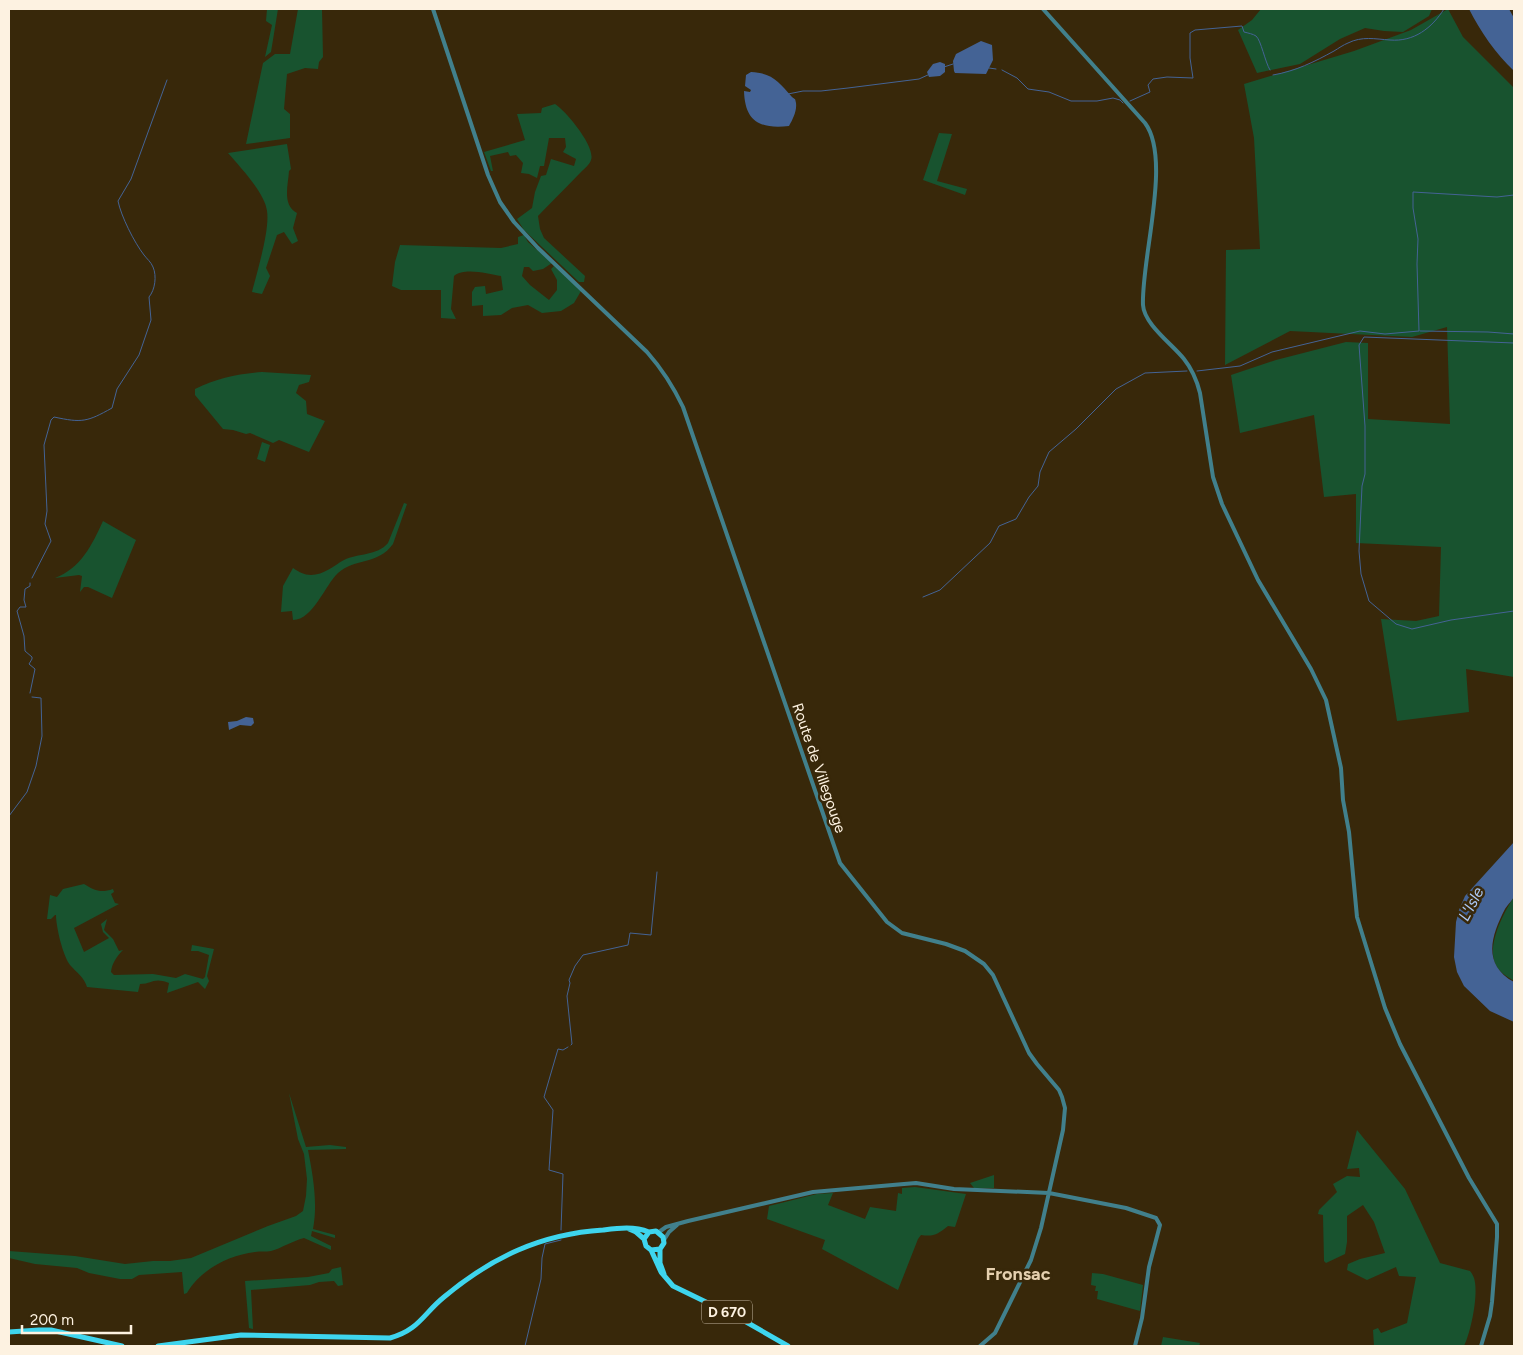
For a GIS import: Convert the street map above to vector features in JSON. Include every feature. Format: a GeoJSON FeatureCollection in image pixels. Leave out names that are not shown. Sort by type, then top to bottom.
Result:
{"type":"FeatureCollection","features":[{"type":"Feature","properties":{"kind":"main road"},"geometry":{"type":"LineString","coordinates":[[626,1228],[636,1232],[644,1239],[646,1246],[651,1250],[660,1249]]}},
{"type":"Feature","properties":{"kind":"main road"},"geometry":{"type":"LineString","coordinates":[[158,1346],[241,1335],[390,1338],[412,1329],[444,1296],[507,1254],[566,1234],[626,1228],[659,1232],[664,1240],[660,1249],[660,1263],[666,1279]]}},
{"type":"Feature","properties":{"kind":"main road"},"geometry":{"type":"LineString","coordinates":[[644,1239],[649,1232]]}},
{"type":"Feature","properties":{"kind":"main road","name":"D 670"},"geometry":{"type":"LineString","coordinates":[[651,1250],[656,1264],[666,1279],[674,1286],[788,1346]]}},
{"type":"Feature","properties":{"kind":"main road"},"geometry":{"type":"LineString","coordinates":[[9,1332],[51,1330],[122,1346]]}},
{"type":"Feature","properties":{"kind":"street","name":"Route de Villegouge"},"geometry":{"type":"LineString","coordinates":[[433,9],[488,175],[500,202],[514,222],[538,248],[656,363],[668,378],[683,407],[837,856],[844,870],[887,922],[896,930],[965,951],[984,964],[993,975],[1029,1052],[1059,1090],[1062,1097],[1065,1108],[1064,1124],[1042,1228],[1031,1260],[993,1335],[980,1346]]}},
{"type":"Feature","properties":{"kind":"street"},"geometry":{"type":"LineString","coordinates":[[1043,9],[1145,123],[1153,140],[1155,151],[1155,204],[1145,268],[1144,314],[1184,360],[1196,380],[1200,393],[1213,477],[1222,504],[1258,580],[1311,669],[1326,700],[1342,768],[1343,800],[1349,832],[1355,904],[1379,989],[1400,1044],[1469,1178],[1496,1224],[1497,1237],[1492,1301],[1490,1316],[1481,1346]]}},
{"type":"Feature","properties":{"kind":"street"},"geometry":{"type":"LineString","coordinates":[[659,1232],[666,1227],[681,1223],[813,1192],[841,1188],[916,1184],[954,1189],[1049,1193],[1126,1208],[1156,1218],[1159,1222],[1149,1268],[1140,1332],[1135,1346]]}},
{"type":"Feature","properties":{"kind":"street"},"geometry":{"type":"LineString","coordinates":[[664,1240],[669,1232],[681,1223]]}},
{"type":"Feature","properties":{"kind":"green space"},"geometry":{"type":"Polygon","coordinates":[[[267,9],[278,9],[271,52],[265,57],[272,25],[266,21],[267,9]]]}},
{"type":"Feature","properties":{"kind":"green space"},"geometry":{"type":"Polygon","coordinates":[[[298,9],[322,9],[323,57],[319,62],[318,69],[305,68],[287,74],[284,109],[290,114],[290,138],[246,144],[263,63],[275,54],[290,54],[298,9]]]}},
{"type":"Feature","properties":{"kind":"green space"},"geometry":{"type":"Polygon","coordinates":[[[1261,9],[1432,9],[1429,16],[1403,32],[1365,28],[1340,39],[1300,64],[1257,73],[1238,30],[1252,20],[1261,9]]]}},
{"type":"Feature","properties":{"kind":"green space"},"geometry":{"type":"Polygon","coordinates":[[[1448,9],[1463,37],[1514,88],[1514,677],[1466,669],[1469,712],[1397,721],[1381,619],[1416,621],[1439,616],[1441,547],[1356,543],[1356,494],[1324,497],[1314,415],[1240,433],[1231,375],[1276,360],[1346,342],[1368,343],[1368,419],[1450,424],[1447,327],[1412,337],[1290,331],[1225,365],[1226,250],[1260,249],[1254,138],[1244,84],[1354,51],[1411,30],[1448,9]]]}},
{"type":"Feature","properties":{"kind":"green space"},"geometry":{"type":"Polygon","coordinates":[[[555,104],[573,121],[585,138],[591,154],[591,160],[538,216],[540,229],[544,238],[585,276],[584,282],[579,282],[524,230],[517,219],[532,208],[541,176],[546,175],[551,159],[574,166],[576,159],[563,152],[566,147],[565,138],[549,138],[544,166],[540,166],[537,178],[521,173],[523,163],[516,155],[510,156],[508,152],[490,156],[493,171],[491,171],[484,152],[525,140],[517,114],[541,113],[542,108],[555,104]]]}},
{"type":"Feature","properties":{"kind":"green space"},"geometry":{"type":"Polygon","coordinates":[[[939,133],[952,134],[937,181],[967,189],[965,195],[923,180],[939,133]]]}},
{"type":"Feature","properties":{"kind":"green space"},"geometry":{"type":"Polygon","coordinates":[[[287,144],[291,169],[289,171],[287,195],[289,205],[297,213],[293,228],[298,241],[292,244],[284,232],[277,235],[266,268],[270,276],[262,294],[252,292],[265,240],[267,211],[257,188],[228,153],[287,144]]]}},
{"type":"Feature","properties":{"kind":"green space"},"geometry":{"type":"Polygon","coordinates":[[[524,235],[528,242],[552,263],[543,269],[533,271],[529,267],[524,267],[522,276],[530,285],[549,300],[557,290],[557,280],[551,269],[554,266],[581,291],[574,303],[561,311],[542,313],[528,305],[512,308],[501,315],[483,316],[483,305],[472,306],[472,292],[475,287],[485,286],[486,294],[503,290],[501,276],[483,273],[464,272],[454,276],[451,309],[456,319],[441,318],[441,290],[401,290],[392,286],[395,262],[400,245],[501,248],[518,244],[518,237],[524,235]]]}},
{"type":"Feature","properties":{"kind":"green space"},"geometry":{"type":"Polygon","coordinates":[[[262,372],[311,375],[309,382],[299,385],[296,393],[306,401],[307,414],[325,421],[309,452],[279,440],[273,443],[250,433],[246,434],[223,429],[195,395],[195,389],[211,382],[236,375],[262,372]]]}},
{"type":"Feature","properties":{"kind":"green space"},"geometry":{"type":"Polygon","coordinates":[[[262,442],[270,445],[265,462],[257,459],[262,442]]]}},
{"type":"Feature","properties":{"kind":"green space"},"geometry":{"type":"Polygon","coordinates":[[[404,503],[407,504],[393,544],[387,551],[345,568],[338,573],[307,614],[293,620],[292,611],[281,612],[283,586],[293,568],[304,574],[316,575],[344,560],[384,547],[388,543],[404,503]]]}},
{"type":"Feature","properties":{"kind":"green space"},"geometry":{"type":"Polygon","coordinates":[[[103,521],[136,540],[112,598],[88,587],[84,587],[80,592],[82,576],[55,578],[72,568],[85,555],[103,521]]]}},
{"type":"Feature","properties":{"kind":"green space"},"geometry":{"type":"Polygon","coordinates":[[[84,884],[98,891],[113,889],[114,892],[111,894],[115,903],[119,904],[74,928],[84,952],[109,938],[103,932],[101,924],[107,919],[104,930],[113,939],[119,951],[123,950],[112,966],[111,972],[114,975],[153,974],[176,978],[185,974],[203,979],[209,955],[198,951],[191,951],[192,945],[214,949],[207,976],[209,981],[205,989],[198,982],[167,993],[169,983],[160,981],[140,984],[138,992],[87,987],[82,978],[70,965],[65,955],[56,915],[51,919],[47,919],[50,895],[57,897],[63,889],[84,884]]]}},
{"type":"Feature","properties":{"kind":"green space"},"geometry":{"type":"Polygon","coordinates":[[[1514,897],[1514,981],[1498,968],[1493,955],[1493,947],[1498,929],[1514,897]]]}},
{"type":"Feature","properties":{"kind":"green space"},"geometry":{"type":"Polygon","coordinates":[[[289,1093],[306,1147],[330,1145],[346,1147],[346,1149],[308,1150],[315,1199],[313,1229],[335,1235],[335,1238],[312,1231],[311,1236],[331,1246],[331,1250],[304,1238],[271,1251],[235,1256],[207,1271],[184,1294],[182,1272],[139,1275],[132,1279],[120,1279],[89,1273],[77,1268],[35,1264],[9,1258],[9,1251],[75,1256],[125,1264],[191,1258],[296,1216],[303,1211],[307,1179],[304,1154],[298,1139],[289,1093]]]}},
{"type":"Feature","properties":{"kind":"green space"},"geometry":{"type":"Polygon","coordinates":[[[1357,1130],[1405,1189],[1440,1263],[1470,1271],[1474,1278],[1475,1302],[1472,1322],[1464,1346],[1374,1346],[1373,1330],[1378,1328],[1381,1333],[1407,1323],[1416,1277],[1399,1276],[1396,1267],[1367,1280],[1347,1270],[1348,1264],[1385,1253],[1374,1222],[1363,1205],[1347,1216],[1345,1254],[1326,1263],[1324,1261],[1323,1215],[1318,1214],[1319,1210],[1337,1192],[1333,1184],[1347,1176],[1360,1177],[1359,1168],[1347,1169],[1357,1130]]]}},
{"type":"Feature","properties":{"kind":"green space"},"geometry":{"type":"Polygon","coordinates":[[[994,1175],[994,1188],[974,1188],[970,1183],[994,1175]]]}},
{"type":"Feature","properties":{"kind":"green space"},"geometry":{"type":"Polygon","coordinates":[[[915,1187],[966,1194],[955,1227],[948,1226],[936,1234],[929,1236],[921,1235],[918,1239],[898,1290],[822,1249],[825,1240],[767,1219],[769,1206],[817,1194],[833,1193],[828,1205],[865,1219],[870,1207],[896,1211],[898,1193],[902,1194],[902,1188],[915,1187]]]}},
{"type":"Feature","properties":{"kind":"green space"},"geometry":{"type":"Polygon","coordinates":[[[341,1267],[343,1285],[338,1286],[334,1281],[251,1290],[253,1329],[249,1328],[245,1281],[308,1277],[329,1273],[332,1269],[341,1267]]]}},
{"type":"Feature","properties":{"kind":"green space"},"geometry":{"type":"Polygon","coordinates":[[[1092,1273],[1103,1274],[1143,1285],[1140,1311],[1097,1299],[1098,1291],[1095,1291],[1096,1286],[1091,1285],[1092,1273]]]}},
{"type":"Feature","properties":{"kind":"green space"},"geometry":{"type":"Polygon","coordinates":[[[1163,1337],[1200,1343],[1199,1346],[1161,1346],[1163,1337]]]}},
{"type":"Feature","properties":{"kind":"water"},"geometry":{"type":"Polygon","coordinates":[[[1469,9],[1509,9],[1514,18],[1514,71],[1489,42],[1469,9]]]}},
{"type":"Feature","properties":{"kind":"water"},"geometry":{"type":"Polygon","coordinates":[[[981,41],[992,45],[993,60],[986,74],[955,73],[953,61],[956,54],[981,41]]]}},
{"type":"Feature","properties":{"kind":"water"},"geometry":{"type":"Polygon","coordinates":[[[940,62],[945,64],[945,72],[940,76],[929,77],[927,72],[933,64],[940,62]]]}},
{"type":"Feature","properties":{"kind":"water"},"geometry":{"type":"Polygon","coordinates":[[[751,72],[764,74],[775,79],[795,99],[795,112],[789,126],[779,127],[762,124],[751,116],[747,110],[744,91],[750,92],[751,90],[745,86],[746,75],[751,72]]]}},
{"type":"Feature","properties":{"kind":"water"},"geometry":{"type":"Polygon","coordinates":[[[246,717],[253,718],[254,723],[251,726],[240,725],[229,730],[228,722],[246,717]]]}},
{"type":"Feature","properties":{"kind":"water","name":"L'Isle"},"geometry":{"type":"Polygon","coordinates":[[[1514,842],[1515,892],[1500,919],[1493,939],[1492,949],[1497,967],[1514,982],[1514,1022],[1490,1011],[1464,986],[1457,972],[1454,957],[1456,922],[1465,896],[1514,842]]]}},
{"type":"Feature","properties":{"kind":"waterway"},"geometry":{"type":"LineString","coordinates":[[1273,75],[1305,66],[1358,39],[1407,39],[1428,28],[1444,9]]}},
{"type":"Feature","properties":{"kind":"waterway"},"geometry":{"type":"LineString","coordinates":[[1130,101],[1150,92],[1148,85],[1153,79],[1167,77],[1193,78],[1190,58],[1190,33],[1195,30],[1242,26],[1244,32],[1258,38],[1270,70]]}},
{"type":"Feature","properties":{"kind":"waterway"},"geometry":{"type":"LineString","coordinates":[[944,67],[953,64]]}},
{"type":"Feature","properties":{"kind":"waterway"},"geometry":{"type":"LineString","coordinates":[[989,68],[996,69]]}},
{"type":"Feature","properties":{"kind":"waterway"},"geometry":{"type":"LineString","coordinates":[[1002,70],[1017,78],[1028,89],[1049,92],[1071,101],[1097,101],[1113,98],[1123,103]]}},
{"type":"Feature","properties":{"kind":"waterway"},"geometry":{"type":"LineString","coordinates":[[788,94],[919,79],[930,74]]}},
{"type":"Feature","properties":{"kind":"waterway"},"geometry":{"type":"LineString","coordinates":[[32,578],[51,541],[45,524],[47,511],[44,445],[51,420],[54,417],[71,420],[90,419],[112,408],[117,389],[139,355],[151,320],[149,297],[154,287],[154,271],[132,236],[118,201],[131,179],[167,80]]}},
{"type":"Feature","properties":{"kind":"waterway"},"geometry":{"type":"LineString","coordinates":[[1197,371],[1240,366],[1272,352],[1360,331],[1385,334],[1419,331],[1418,239],[1413,208],[1413,192],[1497,197],[1514,195]]}},
{"type":"Feature","properties":{"kind":"waterway"},"geometry":{"type":"LineString","coordinates":[[1420,331],[1514,334]]}},
{"type":"Feature","properties":{"kind":"waterway"},"geometry":{"type":"LineString","coordinates":[[1514,343],[1364,337],[1359,345],[1365,426],[1365,474],[1362,486],[1359,551],[1361,574],[1369,601],[1396,624],[1412,629],[1451,620],[1514,611]]}},
{"type":"Feature","properties":{"kind":"waterway"},"geometry":{"type":"LineString","coordinates":[[923,597],[940,590],[990,543],[999,526],[1016,519],[1038,486],[1040,472],[1049,452],[1076,429],[1116,389],[1145,373],[1187,371]]}},
{"type":"Feature","properties":{"kind":"waterway"},"geometry":{"type":"LineString","coordinates":[[30,583],[30,586],[25,589],[24,600],[26,607],[20,607],[17,611],[24,636],[25,651],[32,657],[29,664],[35,669],[30,693]]}},
{"type":"Feature","properties":{"kind":"waterway"},"geometry":{"type":"LineString","coordinates":[[9,816],[27,792],[36,766],[42,736],[41,698],[32,697]]}},
{"type":"Feature","properties":{"kind":"waterway"},"geometry":{"type":"LineString","coordinates":[[571,1045],[567,996],[569,980],[575,966],[583,955],[628,945],[630,933],[651,935],[657,872]]}},
{"type":"Feature","properties":{"kind":"waterway"},"geometry":{"type":"LineString","coordinates":[[561,1230],[563,1174],[549,1170],[553,1110],[544,1097],[558,1049],[563,1050],[568,1047]]}},
{"type":"Feature","properties":{"kind":"waterway"},"geometry":{"type":"LineString","coordinates":[[525,1346],[541,1279],[545,1244],[561,1240]]}},
{"type":"Feature","properties":{"kind":"district","name":"Fronsac"},"geometry":{"type":"Point","coordinates":[1018,1274]}}]}
